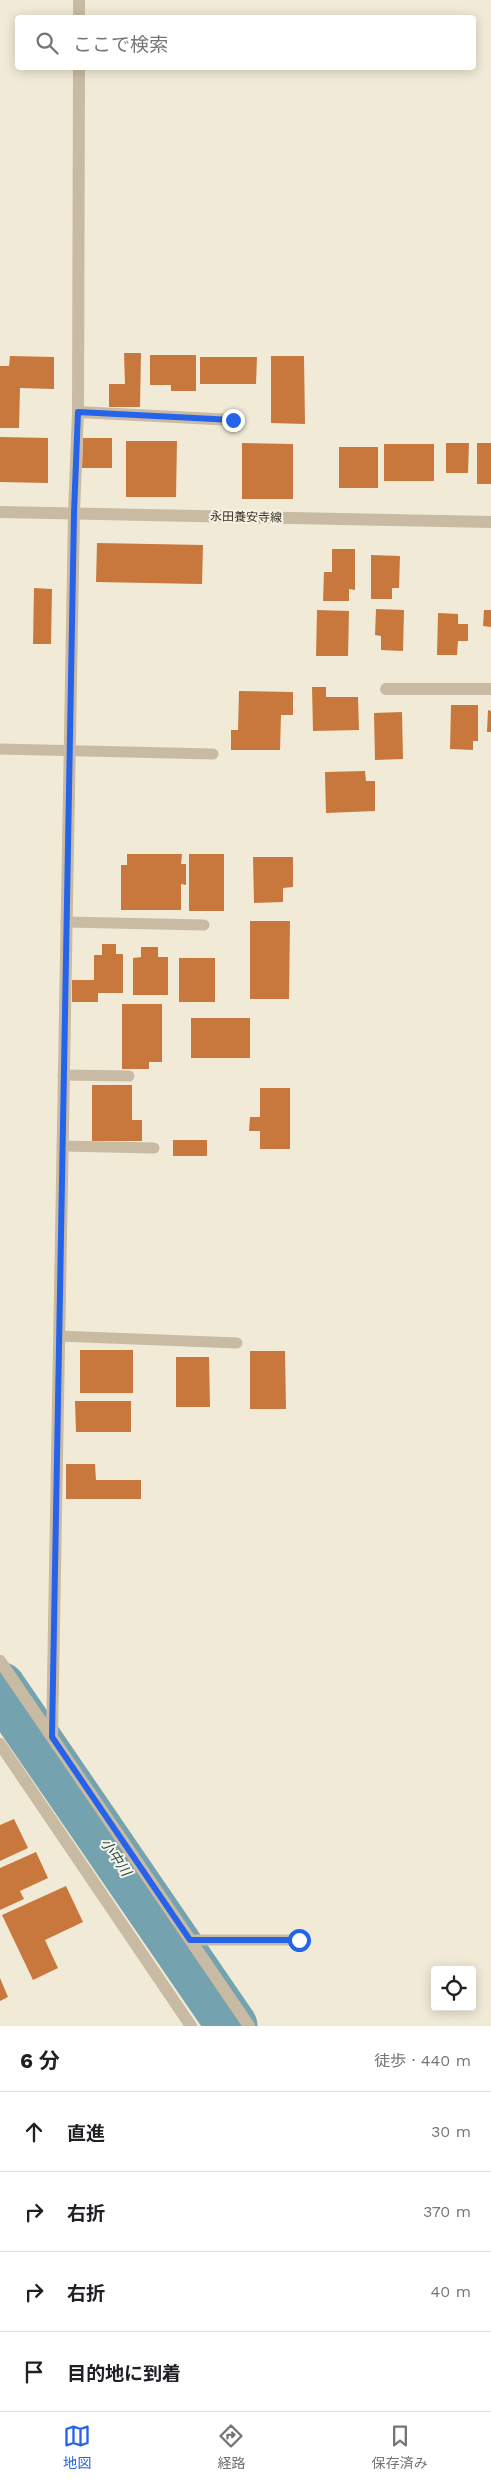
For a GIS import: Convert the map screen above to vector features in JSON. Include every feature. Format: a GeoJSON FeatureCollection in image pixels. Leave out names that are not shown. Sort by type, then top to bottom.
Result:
{"type":"FeatureCollection","features":[{"type":"Feature","properties":{"kind":"street"},"geometry":{"type":"LineString","coordinates":[[79,15],[80,0]]}},
{"type":"Feature","properties":{"kind":"street"},"geometry":{"type":"LineString","coordinates":[[52,1737],[69,751],[78,412],[79,70]]}},
{"type":"Feature","properties":{"kind":"street"},"geometry":{"type":"LineString","coordinates":[[78,412],[233,420]]}},
{"type":"Feature","properties":{"kind":"street","name":"永田養安寺線"},"geometry":{"type":"LineString","coordinates":[[0,512],[491,522]]}},
{"type":"Feature","properties":{"kind":"street"},"geometry":{"type":"LineString","coordinates":[[386,689],[491,689]]}},
{"type":"Feature","properties":{"kind":"street"},"geometry":{"type":"LineString","coordinates":[[0,1661],[250,2026]]}},
{"type":"Feature","properties":{"kind":"street"},"geometry":{"type":"LineString","coordinates":[[0,1744],[191,2026]]}},
{"type":"Feature","properties":{"kind":"lane"},"geometry":{"type":"LineString","coordinates":[[0,749],[212,754]]}},
{"type":"Feature","properties":{"kind":"lane"},"geometry":{"type":"LineString","coordinates":[[66,922],[204,925]]}},
{"type":"Feature","properties":{"kind":"lane"},"geometry":{"type":"LineString","coordinates":[[63,1074],[129,1076]]}},
{"type":"Feature","properties":{"kind":"lane"},"geometry":{"type":"LineString","coordinates":[[62,1146],[154,1148]]}},
{"type":"Feature","properties":{"kind":"lane"},"geometry":{"type":"LineString","coordinates":[[59,1336],[237,1342]]}},
{"type":"Feature","properties":{"kind":"lane"},"geometry":{"type":"LineString","coordinates":[[190,1940],[299,1940]]}},
{"type":"Feature","properties":{"kind":"building"},"geometry":{"type":"Polygon","coordinates":[[[124,353],[141,353],[140,407],[109,407],[109,384],[125,384],[124,353]]]}},
{"type":"Feature","properties":{"kind":"building"},"geometry":{"type":"Polygon","coordinates":[[[150,355],[196,355],[196,391],[171,391],[171,385],[150,385],[150,355]]]}},
{"type":"Feature","properties":{"kind":"building"},"geometry":{"type":"Polygon","coordinates":[[[10,356],[54,357],[54,389],[20,388],[19,428],[0,428],[0,366],[9,366],[10,356]]]}},
{"type":"Feature","properties":{"kind":"building"},"geometry":{"type":"Polygon","coordinates":[[[271,356],[304,356],[305,424],[271,423],[271,356]]]}},
{"type":"Feature","properties":{"kind":"building"},"geometry":{"type":"Polygon","coordinates":[[[200,357],[257,357],[256,384],[200,384],[200,357]]]}},
{"type":"Feature","properties":{"kind":"building"},"geometry":{"type":"Polygon","coordinates":[[[0,437],[48,438],[48,483],[0,482],[0,437]]]}},
{"type":"Feature","properties":{"kind":"building"},"geometry":{"type":"Polygon","coordinates":[[[83,438],[112,438],[112,468],[82,468],[83,438]]]}},
{"type":"Feature","properties":{"kind":"building"},"geometry":{"type":"Polygon","coordinates":[[[126,441],[177,441],[176,497],[126,497],[126,441]]]}},
{"type":"Feature","properties":{"kind":"building"},"geometry":{"type":"Polygon","coordinates":[[[242,443],[293,444],[293,499],[242,499],[242,443]]]}},
{"type":"Feature","properties":{"kind":"building"},"geometry":{"type":"Polygon","coordinates":[[[446,443],[469,443],[468,473],[446,473],[446,443]]]}},
{"type":"Feature","properties":{"kind":"building"},"geometry":{"type":"Polygon","coordinates":[[[477,443],[491,443],[491,484],[477,484],[477,443]]]}},
{"type":"Feature","properties":{"kind":"building"},"geometry":{"type":"Polygon","coordinates":[[[384,444],[434,444],[434,481],[384,481],[384,444]]]}},
{"type":"Feature","properties":{"kind":"building"},"geometry":{"type":"Polygon","coordinates":[[[339,447],[378,447],[378,488],[339,488],[339,447]]]}},
{"type":"Feature","properties":{"kind":"building"},"geometry":{"type":"Polygon","coordinates":[[[97,543],[203,545],[202,584],[96,582],[97,543]]]}},
{"type":"Feature","properties":{"kind":"building"},"geometry":{"type":"Polygon","coordinates":[[[332,549],[355,549],[355,590],[349,589],[349,601],[323,601],[324,572],[332,572],[332,549]]]}},
{"type":"Feature","properties":{"kind":"building"},"geometry":{"type":"Polygon","coordinates":[[[371,555],[400,556],[399,588],[392,588],[392,599],[371,599],[371,555]]]}},
{"type":"Feature","properties":{"kind":"building"},"geometry":{"type":"Polygon","coordinates":[[[34,588],[52,589],[51,644],[33,644],[34,588]]]}},
{"type":"Feature","properties":{"kind":"building"},"geometry":{"type":"Polygon","coordinates":[[[376,609],[404,610],[403,651],[381,650],[381,636],[375,635],[376,609]]]}},
{"type":"Feature","properties":{"kind":"building"},"geometry":{"type":"Polygon","coordinates":[[[317,610],[349,611],[348,656],[316,656],[317,610]]]}},
{"type":"Feature","properties":{"kind":"building"},"geometry":{"type":"Polygon","coordinates":[[[484,610],[491,610],[491,627],[483,626],[484,610]]]}},
{"type":"Feature","properties":{"kind":"building"},"geometry":{"type":"Polygon","coordinates":[[[438,613],[458,614],[458,624],[468,624],[468,641],[458,641],[457,655],[437,655],[438,613]]]}},
{"type":"Feature","properties":{"kind":"building"},"geometry":{"type":"Polygon","coordinates":[[[312,687],[326,687],[326,697],[358,697],[359,730],[313,731],[312,687]]]}},
{"type":"Feature","properties":{"kind":"building"},"geometry":{"type":"Polygon","coordinates":[[[239,691],[293,692],[293,715],[281,715],[280,750],[231,750],[231,730],[238,730],[239,691]]]}},
{"type":"Feature","properties":{"kind":"building"},"geometry":{"type":"Polygon","coordinates":[[[451,705],[478,705],[478,741],[473,741],[473,750],[450,749],[451,705]]]}},
{"type":"Feature","properties":{"kind":"building"},"geometry":{"type":"Polygon","coordinates":[[[488,710],[491,711],[491,732],[487,732],[488,710]]]}},
{"type":"Feature","properties":{"kind":"building"},"geometry":{"type":"Polygon","coordinates":[[[402,712],[403,759],[375,760],[374,713],[402,712]]]}},
{"type":"Feature","properties":{"kind":"building"},"geometry":{"type":"Polygon","coordinates":[[[365,771],[366,781],[375,781],[375,811],[326,813],[325,772],[365,771]]]}},
{"type":"Feature","properties":{"kind":"building"},"geometry":{"type":"Polygon","coordinates":[[[127,854],[182,854],[181,864],[186,864],[186,885],[181,884],[181,910],[121,910],[121,865],[127,865],[127,854]]]}},
{"type":"Feature","properties":{"kind":"building"},"geometry":{"type":"Polygon","coordinates":[[[189,854],[224,854],[224,911],[189,911],[189,854]]]}},
{"type":"Feature","properties":{"kind":"building"},"geometry":{"type":"Polygon","coordinates":[[[253,857],[293,857],[293,887],[283,888],[283,902],[254,903],[253,857]]]}},
{"type":"Feature","properties":{"kind":"building"},"geometry":{"type":"Polygon","coordinates":[[[250,921],[290,921],[289,999],[250,999],[250,921]]]}},
{"type":"Feature","properties":{"kind":"building"},"geometry":{"type":"Polygon","coordinates":[[[102,944],[116,944],[116,954],[123,954],[123,993],[98,993],[98,1002],[72,1002],[72,980],[94,980],[94,955],[102,955],[102,944]]]}},
{"type":"Feature","properties":{"kind":"building"},"geometry":{"type":"Polygon","coordinates":[[[141,947],[158,947],[158,957],[168,957],[168,995],[133,995],[133,958],[141,957],[141,947]]]}},
{"type":"Feature","properties":{"kind":"building"},"geometry":{"type":"Polygon","coordinates":[[[179,958],[215,958],[215,1002],[179,1002],[179,958]]]}},
{"type":"Feature","properties":{"kind":"building"},"geometry":{"type":"Polygon","coordinates":[[[122,1004],[162,1004],[162,1062],[149,1062],[149,1069],[122,1069],[122,1004]]]}},
{"type":"Feature","properties":{"kind":"building"},"geometry":{"type":"Polygon","coordinates":[[[191,1018],[250,1018],[250,1058],[191,1058],[191,1018]]]}},
{"type":"Feature","properties":{"kind":"building"},"geometry":{"type":"Polygon","coordinates":[[[92,1085],[132,1085],[132,1120],[142,1120],[142,1141],[92,1141],[92,1085]]]}},
{"type":"Feature","properties":{"kind":"building"},"geometry":{"type":"Polygon","coordinates":[[[260,1088],[290,1088],[290,1149],[260,1149],[260,1131],[249,1131],[250,1117],[260,1117],[260,1088]]]}},
{"type":"Feature","properties":{"kind":"building"},"geometry":{"type":"Polygon","coordinates":[[[173,1140],[207,1140],[207,1156],[173,1156],[173,1140]]]}},
{"type":"Feature","properties":{"kind":"building"},"geometry":{"type":"Polygon","coordinates":[[[80,1350],[133,1350],[133,1393],[80,1393],[80,1350]]]}},
{"type":"Feature","properties":{"kind":"building"},"geometry":{"type":"Polygon","coordinates":[[[250,1351],[285,1351],[286,1409],[250,1409],[250,1351]]]}},
{"type":"Feature","properties":{"kind":"building"},"geometry":{"type":"Polygon","coordinates":[[[176,1357],[209,1357],[210,1407],[176,1407],[176,1357]]]}},
{"type":"Feature","properties":{"kind":"building"},"geometry":{"type":"Polygon","coordinates":[[[75,1401],[131,1401],[131,1432],[76,1432],[75,1401]]]}},
{"type":"Feature","properties":{"kind":"building"},"geometry":{"type":"Polygon","coordinates":[[[66,1464],[95,1464],[96,1480],[141,1480],[141,1499],[66,1499],[66,1464]]]}},
{"type":"Feature","properties":{"kind":"building"},"geometry":{"type":"Polygon","coordinates":[[[14,1819],[28,1848],[0,1861],[0,1825],[14,1819]]]}},
{"type":"Feature","properties":{"kind":"building"},"geometry":{"type":"Polygon","coordinates":[[[36,1852],[48,1878],[20,1891],[24,1899],[0,1910],[0,1868],[36,1852]]]}},
{"type":"Feature","properties":{"kind":"building"},"geometry":{"type":"Polygon","coordinates":[[[66,1886],[83,1922],[45,1940],[58,1968],[33,1980],[2,1915],[66,1886]]]}},
{"type":"Feature","properties":{"kind":"building"},"geometry":{"type":"Polygon","coordinates":[[[0,1978],[8,1997],[0,2001],[0,1978]]]}},
{"type":"Feature","properties":{"kind":"waterway","name":"小中川"},"geometry":{"type":"LineString","coordinates":[[0,1687],[232,2026]]}},
{"type":"Feature","properties":{"kind":"route"},"geometry":{"type":"LineString","coordinates":[[233,420],[78,412],[74,513],[52,1737],[190,1940],[299,1940]]}}]}
